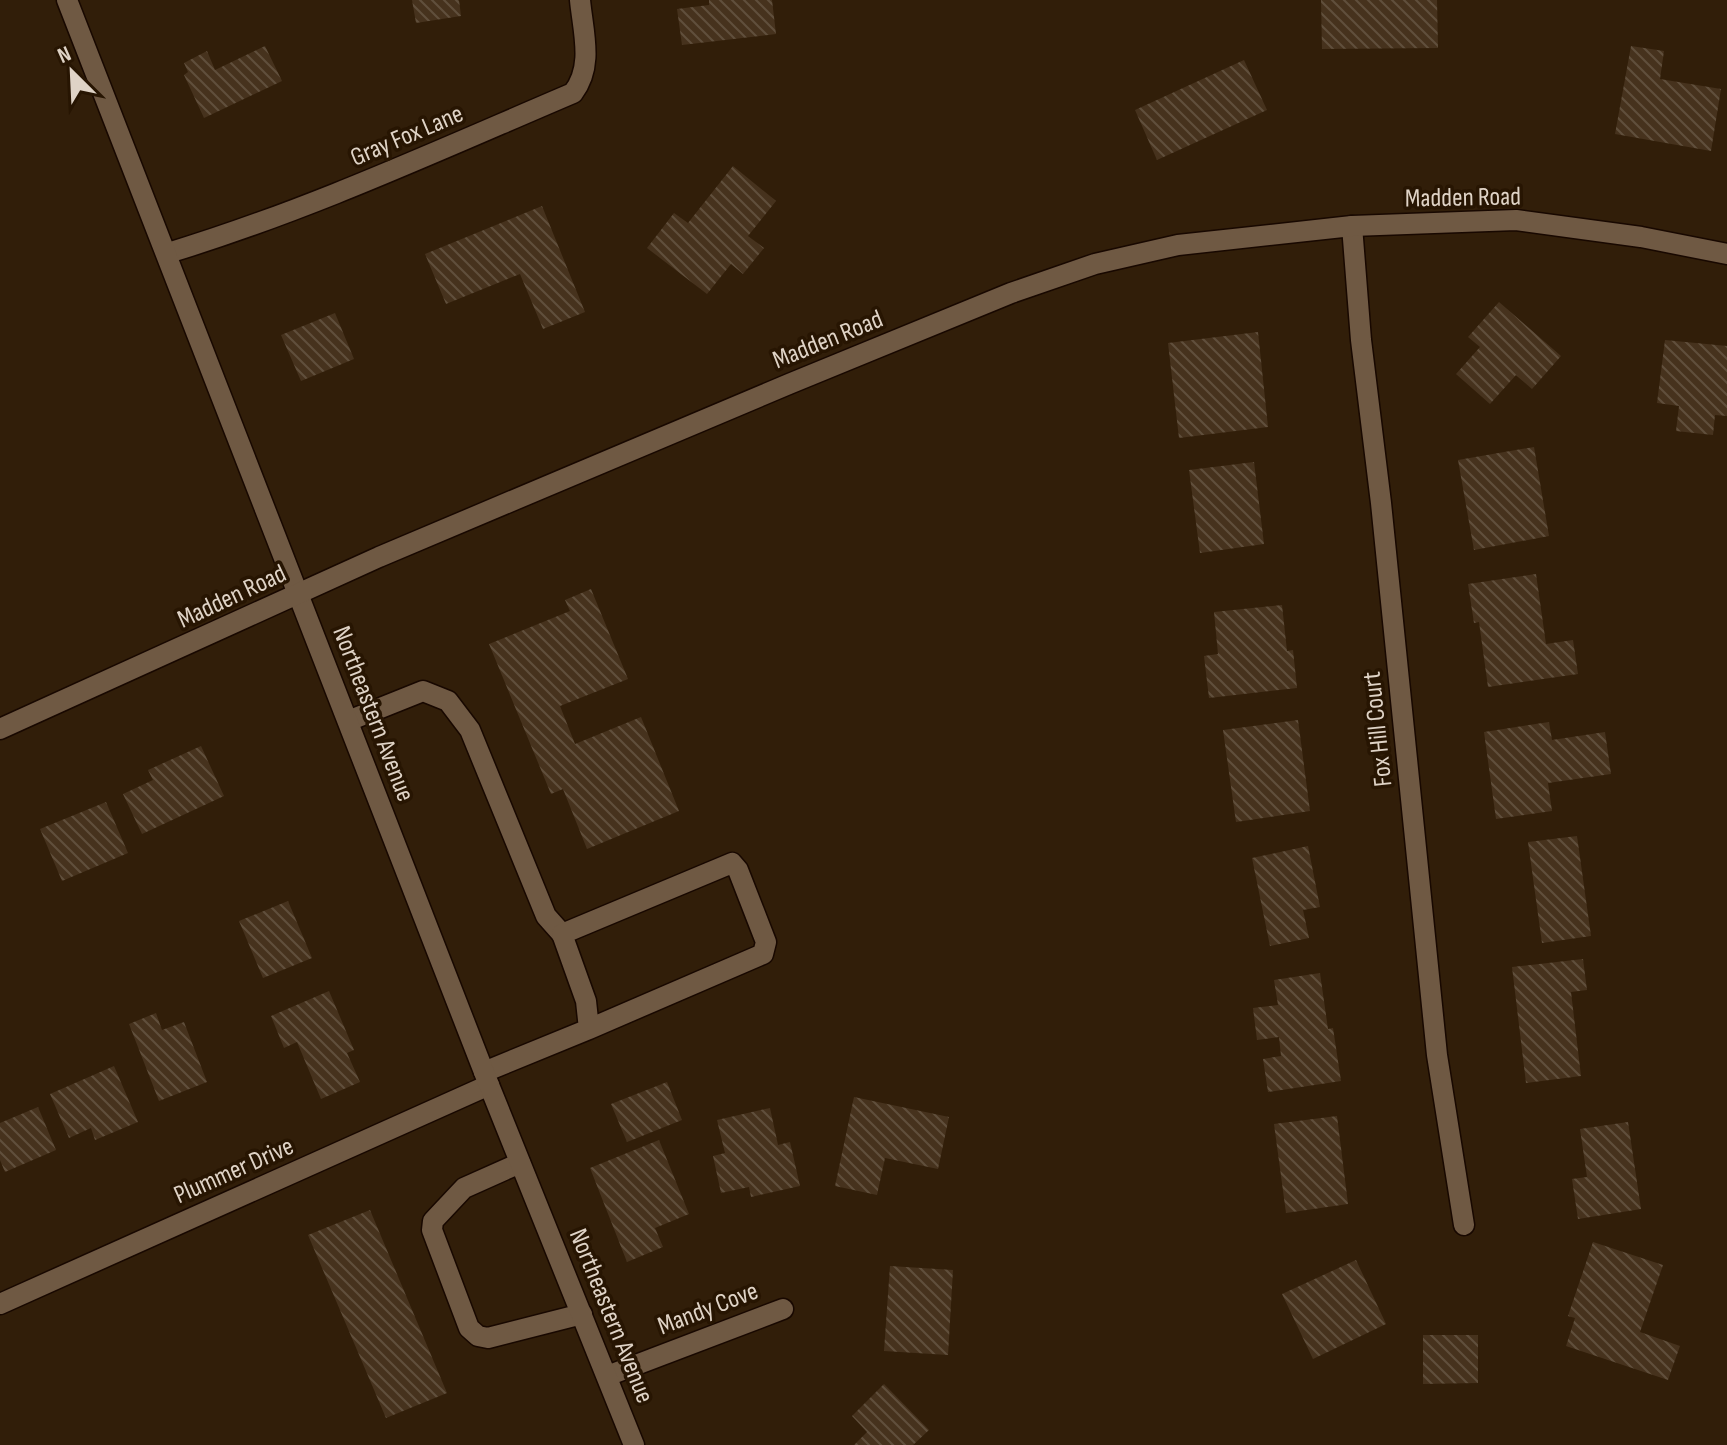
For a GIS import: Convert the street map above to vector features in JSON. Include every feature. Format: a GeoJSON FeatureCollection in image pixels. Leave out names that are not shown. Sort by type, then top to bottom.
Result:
{"type":"FeatureCollection","features":[{"type":"Feature","properties":{"kind":"street","name":"Northeastern Avenue"},"geometry":{"type":"LineString","coordinates":[[67,0],[487,1079],[634,1445]]}},
{"type":"Feature","properties":{"kind":"street","name":"Gray Fox Lane"},"geometry":{"type":"LineString","coordinates":[[168,253],[235,233],[325,199],[573,93],[583,79],[586,48],[580,0]]}},
{"type":"Feature","properties":{"kind":"street","name":"Madden Road"},"geometry":{"type":"LineString","coordinates":[[0,729],[394,551],[1011,293],[1095,264],[1178,245],[1352,226],[1516,220],[1641,237],[1727,254]]}},
{"type":"Feature","properties":{"kind":"street","name":"Fox Hill Court"},"geometry":{"type":"LineString","coordinates":[[1352,226],[1361,340],[1381,503],[1437,1055],[1464,1225]]}},
{"type":"Feature","properties":{"kind":"street"},"geometry":{"type":"LineString","coordinates":[[348,721],[423,691],[448,701],[470,730],[546,916],[562,934],[586,1001],[589,1029]]}},
{"type":"Feature","properties":{"kind":"street","name":"Plummer Drive"},"geometry":{"type":"LineString","coordinates":[[0,1304],[589,1029],[763,954],[766,942],[738,870],[732,863],[562,934]]}},
{"type":"Feature","properties":{"kind":"street"},"geometry":{"type":"LineString","coordinates":[[520,1163],[464,1188],[433,1221],[432,1230],[469,1328],[478,1336],[488,1338],[582,1314]]}},
{"type":"Feature","properties":{"kind":"street","name":"Mandy Cove"},"geometry":{"type":"LineString","coordinates":[[607,1376],[783,1309]]}},
{"type":"Feature","properties":{"kind":"building"},"geometry":{"type":"Polygon","coordinates":[[[412,0],[459,0],[461,16],[416,23],[412,0]]]}},
{"type":"Feature","properties":{"kind":"building"},"geometry":{"type":"Polygon","coordinates":[[[709,0],[772,0],[776,34],[682,45],[677,9],[709,5],[709,0]]]}},
{"type":"Feature","properties":{"kind":"building"},"geometry":{"type":"Polygon","coordinates":[[[1321,0],[1437,0],[1438,48],[1322,49],[1321,0]]]}},
{"type":"Feature","properties":{"kind":"building"},"geometry":{"type":"Polygon","coordinates":[[[265,46],[282,81],[204,118],[184,75],[188,72],[184,63],[207,51],[215,70],[265,46]]]}},
{"type":"Feature","properties":{"kind":"building"},"geometry":{"type":"Polygon","coordinates":[[[1631,46],[1664,51],[1660,79],[1721,89],[1711,151],[1615,134],[1631,46]]]}},
{"type":"Feature","properties":{"kind":"building"},"geometry":{"type":"Polygon","coordinates":[[[1244,60],[1267,110],[1157,160],[1135,110],[1244,60]]]}},
{"type":"Feature","properties":{"kind":"building"},"geometry":{"type":"Polygon","coordinates":[[[733,166],[776,201],[748,236],[764,248],[743,274],[731,264],[707,294],[647,248],[674,213],[688,223],[733,166]]]}},
{"type":"Feature","properties":{"kind":"building"},"geometry":{"type":"Polygon","coordinates":[[[542,206],[585,312],[543,329],[520,274],[446,304],[425,254],[542,206]]]}},
{"type":"Feature","properties":{"kind":"building"},"geometry":{"type":"Polygon","coordinates":[[[1499,302],[1561,356],[1532,389],[1516,375],[1490,404],[1456,374],[1480,347],[1468,337],[1499,302]]]}},
{"type":"Feature","properties":{"kind":"building"},"geometry":{"type":"Polygon","coordinates":[[[335,313],[354,359],[301,381],[281,335],[335,313]]]}},
{"type":"Feature","properties":{"kind":"building"},"geometry":{"type":"Polygon","coordinates":[[[1258,332],[1268,427],[1179,438],[1168,343],[1258,332]]]}},
{"type":"Feature","properties":{"kind":"building"},"geometry":{"type":"Polygon","coordinates":[[[1665,340],[1727,346],[1727,416],[1715,415],[1713,435],[1676,431],[1679,406],[1657,403],[1665,340]]]}},
{"type":"Feature","properties":{"kind":"building"},"geometry":{"type":"Polygon","coordinates":[[[1534,447],[1549,536],[1474,550],[1458,460],[1534,447]]]}},
{"type":"Feature","properties":{"kind":"building"},"geometry":{"type":"Polygon","coordinates":[[[1254,462],[1264,544],[1200,553],[1189,470],[1254,462]]]}},
{"type":"Feature","properties":{"kind":"building"},"geometry":{"type":"Polygon","coordinates":[[[1536,574],[1546,644],[1573,640],[1578,674],[1488,687],[1479,622],[1474,623],[1468,584],[1536,574]]]}},
{"type":"Feature","properties":{"kind":"building"},"geometry":{"type":"Polygon","coordinates":[[[591,589],[628,679],[560,706],[575,744],[641,717],[679,811],[587,849],[563,789],[551,794],[489,644],[570,611],[565,600],[591,589]]]}},
{"type":"Feature","properties":{"kind":"building"},"geometry":{"type":"Polygon","coordinates":[[[1282,605],[1287,651],[1293,650],[1297,688],[1209,698],[1204,656],[1218,654],[1214,612],[1282,605]]]}},
{"type":"Feature","properties":{"kind":"building"},"geometry":{"type":"Polygon","coordinates":[[[1298,720],[1310,811],[1236,822],[1223,730],[1298,720]]]}},
{"type":"Feature","properties":{"kind":"building"},"geometry":{"type":"Polygon","coordinates":[[[1549,722],[1552,740],[1605,732],[1611,774],[1548,783],[1552,811],[1496,819],[1484,732],[1549,722]]]}},
{"type":"Feature","properties":{"kind":"building"},"geometry":{"type":"Polygon","coordinates":[[[201,746],[224,796],[142,834],[123,794],[153,780],[148,770],[201,746]]]}},
{"type":"Feature","properties":{"kind":"building"},"geometry":{"type":"Polygon","coordinates":[[[106,802],[128,853],[62,881],[40,829],[106,802]]]}},
{"type":"Feature","properties":{"kind":"building"},"geometry":{"type":"Polygon","coordinates":[[[1577,836],[1591,936],[1542,943],[1528,842],[1577,836]]]}},
{"type":"Feature","properties":{"kind":"building"},"geometry":{"type":"Polygon","coordinates":[[[1308,846],[1320,907],[1303,910],[1309,938],[1270,946],[1252,858],[1308,846]]]}},
{"type":"Feature","properties":{"kind":"building"},"geometry":{"type":"Polygon","coordinates":[[[288,901],[312,958],[263,978],[239,921],[288,901]]]}},
{"type":"Feature","properties":{"kind":"building"},"geometry":{"type":"Polygon","coordinates":[[[1583,959],[1587,990],[1571,992],[1581,1076],[1526,1083],[1512,967],[1583,959]]]}},
{"type":"Feature","properties":{"kind":"building"},"geometry":{"type":"Polygon","coordinates":[[[1320,973],[1328,1029],[1333,1028],[1341,1081],[1268,1092],[1263,1059],[1281,1056],[1279,1037],[1257,1040],[1253,1008],[1278,1005],[1274,980],[1320,973]]]}},
{"type":"Feature","properties":{"kind":"building"},"geometry":{"type":"Polygon","coordinates":[[[329,991],[354,1050],[347,1053],[360,1082],[321,1099],[297,1042],[284,1048],[271,1016],[329,991]]]}},
{"type":"Feature","properties":{"kind":"building"},"geometry":{"type":"Polygon","coordinates":[[[156,1013],[162,1030],[184,1022],[207,1082],[159,1101],[129,1024],[156,1013]]]}},
{"type":"Feature","properties":{"kind":"building"},"geometry":{"type":"Polygon","coordinates":[[[114,1066],[138,1122],[95,1140],[91,1128],[69,1138],[50,1094],[114,1066]]]}},
{"type":"Feature","properties":{"kind":"building"},"geometry":{"type":"Polygon","coordinates":[[[667,1082],[682,1120],[627,1142],[611,1104],[667,1082]]]}},
{"type":"Feature","properties":{"kind":"building"},"geometry":{"type":"Polygon","coordinates":[[[854,1097],[949,1117],[938,1169],[885,1158],[877,1195],[835,1186],[854,1097]]]}},
{"type":"Feature","properties":{"kind":"building"},"geometry":{"type":"Polygon","coordinates":[[[38,1107],[56,1150],[5,1172],[0,1160],[0,1123],[38,1107]]]}},
{"type":"Feature","properties":{"kind":"building"},"geometry":{"type":"Polygon","coordinates":[[[770,1108],[778,1145],[790,1142],[800,1186],[751,1197],[749,1187],[721,1193],[713,1156],[725,1153],[717,1120],[770,1108]]]}},
{"type":"Feature","properties":{"kind":"building"},"geometry":{"type":"Polygon","coordinates":[[[1337,1116],[1348,1204],[1286,1213],[1274,1124],[1337,1116]]]}},
{"type":"Feature","properties":{"kind":"building"},"geometry":{"type":"Polygon","coordinates":[[[1628,1122],[1641,1209],[1578,1219],[1572,1179],[1587,1177],[1580,1129],[1628,1122]]]}},
{"type":"Feature","properties":{"kind":"building"},"geometry":{"type":"Polygon","coordinates":[[[659,1140],[689,1214],[655,1228],[663,1247],[627,1262],[590,1168],[659,1140]]]}},
{"type":"Feature","properties":{"kind":"building"},"geometry":{"type":"Polygon","coordinates":[[[370,1210],[447,1393],[386,1418],[308,1235],[370,1210]]]}},
{"type":"Feature","properties":{"kind":"building"},"geometry":{"type":"Polygon","coordinates":[[[1593,1242],[1663,1265],[1640,1332],[1680,1346],[1668,1380],[1566,1346],[1575,1318],[1568,1316],[1593,1242]]]}},
{"type":"Feature","properties":{"kind":"building"},"geometry":{"type":"Polygon","coordinates":[[[1356,1260],[1386,1324],[1313,1359],[1282,1294],[1356,1260]]]}},
{"type":"Feature","properties":{"kind":"building"},"geometry":{"type":"Polygon","coordinates":[[[890,1266],[953,1270],[948,1355],[884,1351],[890,1266]]]}},
{"type":"Feature","properties":{"kind":"building"},"geometry":{"type":"Polygon","coordinates":[[[1423,1335],[1478,1335],[1478,1383],[1423,1384],[1423,1335]]]}},
{"type":"Feature","properties":{"kind":"building"},"geometry":{"type":"Polygon","coordinates":[[[884,1384],[929,1430],[913,1445],[854,1445],[867,1432],[852,1416],[884,1384]]]}}]}
